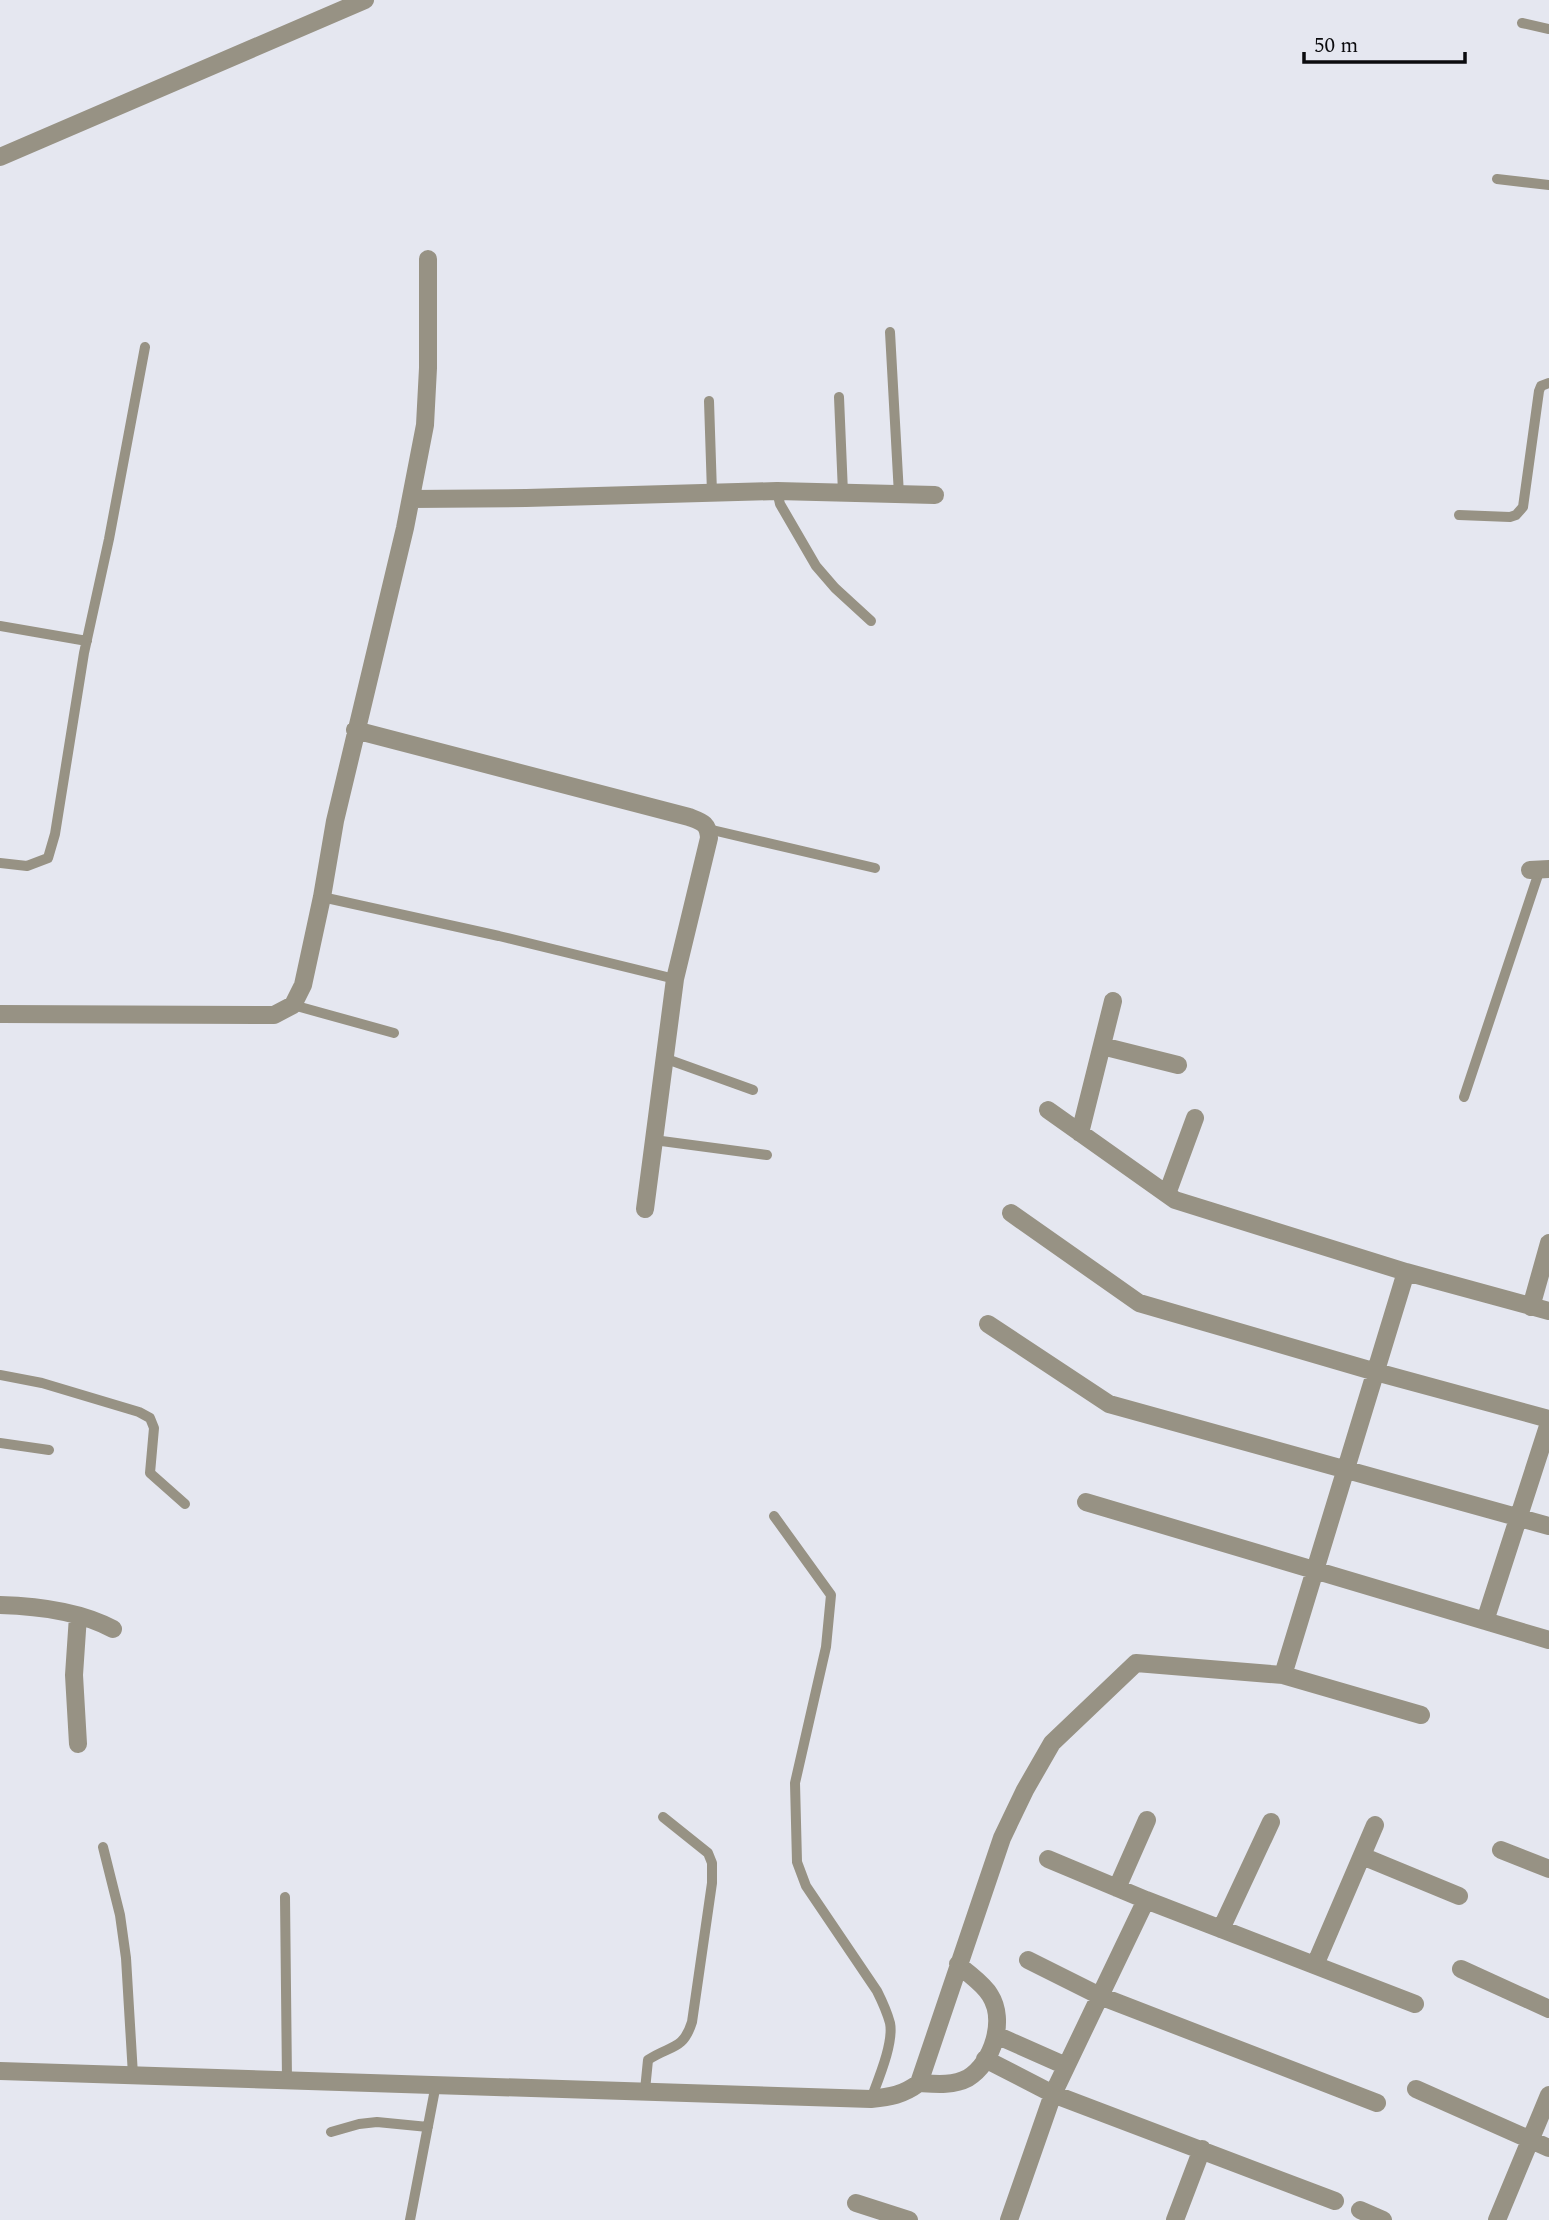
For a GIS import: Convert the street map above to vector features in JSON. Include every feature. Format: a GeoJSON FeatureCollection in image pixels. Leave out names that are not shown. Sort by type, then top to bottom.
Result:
{"type":"FeatureCollection","features":[{"type":"Feature","properties":{"kind":"street"},"geometry":{"type":"LineString","coordinates":[[0,157],[365,0]]}},
{"type":"Feature","properties":{"kind":"street"},"geometry":{"type":"LineString","coordinates":[[0,1014],[274,1015],[293,1005],[303,985],[335,821],[411,499],[425,425],[428,259]]}},
{"type":"Feature","properties":{"kind":"street"},"geometry":{"type":"LineString","coordinates":[[411,499],[777,491],[935,495]]}},
{"type":"Feature","properties":{"kind":"street"},"geometry":{"type":"LineString","coordinates":[[355,730],[689,817],[702,822],[708,829],[709,838],[675,979],[645,1209]]}},
{"type":"Feature","properties":{"kind":"street"},"geometry":{"type":"LineString","coordinates":[[1080,1133],[1113,1001]]}},
{"type":"Feature","properties":{"kind":"street"},"geometry":{"type":"LineString","coordinates":[[1102,1046],[1178,1065]]}},
{"type":"Feature","properties":{"kind":"street"},"geometry":{"type":"LineString","coordinates":[[1048,1110],[1175,1200],[1406,1272],[1540,1309],[1549,1243]]}},
{"type":"Feature","properties":{"kind":"street"},"geometry":{"type":"LineString","coordinates":[[1167,1194],[1195,1118]]}},
{"type":"Feature","properties":{"kind":"street"},"geometry":{"type":"LineString","coordinates":[[1011,1213],[1139,1303],[1549,1421],[1485,1621]]}},
{"type":"Feature","properties":{"kind":"street"},"geometry":{"type":"LineString","coordinates":[[1283,1675],[1406,1272]]}},
{"type":"Feature","properties":{"kind":"street"},"geometry":{"type":"LineString","coordinates":[[988,1324],[1109,1404],[1549,1526]]}},
{"type":"Feature","properties":{"kind":"street"},"geometry":{"type":"LineString","coordinates":[[1086,1502],[1549,1640]]}},
{"type":"Feature","properties":{"kind":"street"},"geometry":{"type":"LineString","coordinates":[[0,1605],[52,1609],[97,1620],[113,1629]]}},
{"type":"Feature","properties":{"kind":"street"},"geometry":{"type":"LineString","coordinates":[[78,1616],[74,1675],[78,1744]]}},
{"type":"Feature","properties":{"kind":"street"},"geometry":{"type":"LineString","coordinates":[[919,2083],[1002,1838],[1025,1790],[1052,1743],[1136,1663],[1283,1675],[1421,1715]]}},
{"type":"Feature","properties":{"kind":"street"},"geometry":{"type":"LineString","coordinates":[[1117,1888],[1147,1820]]}},
{"type":"Feature","properties":{"kind":"street"},"geometry":{"type":"LineString","coordinates":[[1221,1929],[1271,1822]]}},
{"type":"Feature","properties":{"kind":"street"},"geometry":{"type":"LineString","coordinates":[[1315,1965],[1376,1825]]}},
{"type":"Feature","properties":{"kind":"street"},"geometry":{"type":"LineString","coordinates":[[1501,1850],[1549,1869]]}},
{"type":"Feature","properties":{"kind":"street"},"geometry":{"type":"LineString","coordinates":[[1362,1856],[1460,1896]]}},
{"type":"Feature","properties":{"kind":"street"},"geometry":{"type":"LineString","coordinates":[[1048,1859],[1146,1900],[1415,2004]]}},
{"type":"Feature","properties":{"kind":"street"},"geometry":{"type":"LineString","coordinates":[[1009,2220],[1053,2094],[1146,1900]]}},
{"type":"Feature","properties":{"kind":"street"},"geometry":{"type":"LineString","coordinates":[[1028,1960],[1100,1996],[1377,2103]]}},
{"type":"Feature","properties":{"kind":"street"},"geometry":{"type":"LineString","coordinates":[[0,2071],[871,2099],[895,2097],[919,2083],[945,2084],[967,2079],[982,2066],[996,2035],[996,2008],[989,1994],[958,1964]]}},
{"type":"Feature","properties":{"kind":"street"},"geometry":{"type":"LineString","coordinates":[[1461,1969],[1549,2009]]}},
{"type":"Feature","properties":{"kind":"street"},"geometry":{"type":"LineString","coordinates":[[996,2035],[1066,2066]]}},
{"type":"Feature","properties":{"kind":"street"},"geometry":{"type":"LineString","coordinates":[[985,2059],[1053,2094],[1335,2201]]}},
{"type":"Feature","properties":{"kind":"street"},"geometry":{"type":"LineString","coordinates":[[1416,2089],[1549,2148]]}},
{"type":"Feature","properties":{"kind":"street"},"geometry":{"type":"LineString","coordinates":[[1497,2220],[1549,2095]]}},
{"type":"Feature","properties":{"kind":"street"},"geometry":{"type":"LineString","coordinates":[[1175,2220],[1202,2149]]}},
{"type":"Feature","properties":{"kind":"street"},"geometry":{"type":"LineString","coordinates":[[856,2203],[909,2220]]}},
{"type":"Feature","properties":{"kind":"street"},"geometry":{"type":"LineString","coordinates":[[1360,2210],[1383,2220]]}},
{"type":"Feature","properties":{"kind":"lane"},"geometry":{"type":"LineString","coordinates":[[1522,23],[1549,29]]}},
{"type":"Feature","properties":{"kind":"lane"},"geometry":{"type":"LineString","coordinates":[[1497,179],[1549,185]]}},
{"type":"Feature","properties":{"kind":"lane"},"geometry":{"type":"LineString","coordinates":[[890,332],[899,495]]}},
{"type":"Feature","properties":{"kind":"lane"},"geometry":{"type":"LineString","coordinates":[[0,863],[27,866],[48,858],[55,834],[88,641],[145,347]]}},
{"type":"Feature","properties":{"kind":"lane"},"geometry":{"type":"LineString","coordinates":[[1459,515],[1510,517],[1523,508],[1539,391],[1541,386],[1549,383]]}},
{"type":"Feature","properties":{"kind":"lane"},"geometry":{"type":"LineString","coordinates":[[839,397],[843,493]]}},
{"type":"Feature","properties":{"kind":"lane"},"geometry":{"type":"LineString","coordinates":[[709,401],[712,493]]}},
{"type":"Feature","properties":{"kind":"lane"},"geometry":{"type":"LineString","coordinates":[[777,491],[780,504],[816,566],[835,588],[871,621]]}},
{"type":"Feature","properties":{"kind":"lane"},"geometry":{"type":"LineString","coordinates":[[0,626],[88,641]]}},
{"type":"Feature","properties":{"kind":"lane"},"geometry":{"type":"LineString","coordinates":[[708,829],[875,868]]}},
{"type":"Feature","properties":{"kind":"lane"},"geometry":{"type":"LineString","coordinates":[[1464,1097],[1540,869]]}},
{"type":"Feature","properties":{"kind":"lane"},"geometry":{"type":"LineString","coordinates":[[322,897],[675,979]]}},
{"type":"Feature","properties":{"kind":"lane"},"geometry":{"type":"LineString","coordinates":[[293,1005],[394,1033]]}},
{"type":"Feature","properties":{"kind":"lane"},"geometry":{"type":"LineString","coordinates":[[664,1058],[753,1090]]}},
{"type":"Feature","properties":{"kind":"lane"},"geometry":{"type":"LineString","coordinates":[[654,1140],[767,1155]]}},
{"type":"Feature","properties":{"kind":"lane"},"geometry":{"type":"LineString","coordinates":[[0,1375],[42,1383],[139,1412],[150,1418],[154,1428],[150,1473],[185,1504]]}},
{"type":"Feature","properties":{"kind":"lane"},"geometry":{"type":"LineString","coordinates":[[0,1443],[49,1450]]}},
{"type":"Feature","properties":{"kind":"lane"},"geometry":{"type":"LineString","coordinates":[[774,1516],[831,1595],[826,1647],[795,1783],[797,1862],[806,1886],[877,1991],[891,2026],[884,2065],[871,2099]]}},
{"type":"Feature","properties":{"kind":"lane"},"geometry":{"type":"LineString","coordinates":[[645,2090],[648,2060],[688,2037],[712,1883],[712,1863],[708,1853],[663,1817]]}},
{"type":"Feature","properties":{"kind":"lane"},"geometry":{"type":"LineString","coordinates":[[103,1847],[120,1915],[126,1958],[132,2075]]}},
{"type":"Feature","properties":{"kind":"lane"},"geometry":{"type":"LineString","coordinates":[[285,1897],[287,2080]]}},
{"type":"Feature","properties":{"kind":"lane"},"geometry":{"type":"LineString","coordinates":[[410,2220],[436,2084]]}},
{"type":"Feature","properties":{"kind":"lane"},"geometry":{"type":"LineString","coordinates":[[331,2132],[377,2122],[428,2127]]}}]}
